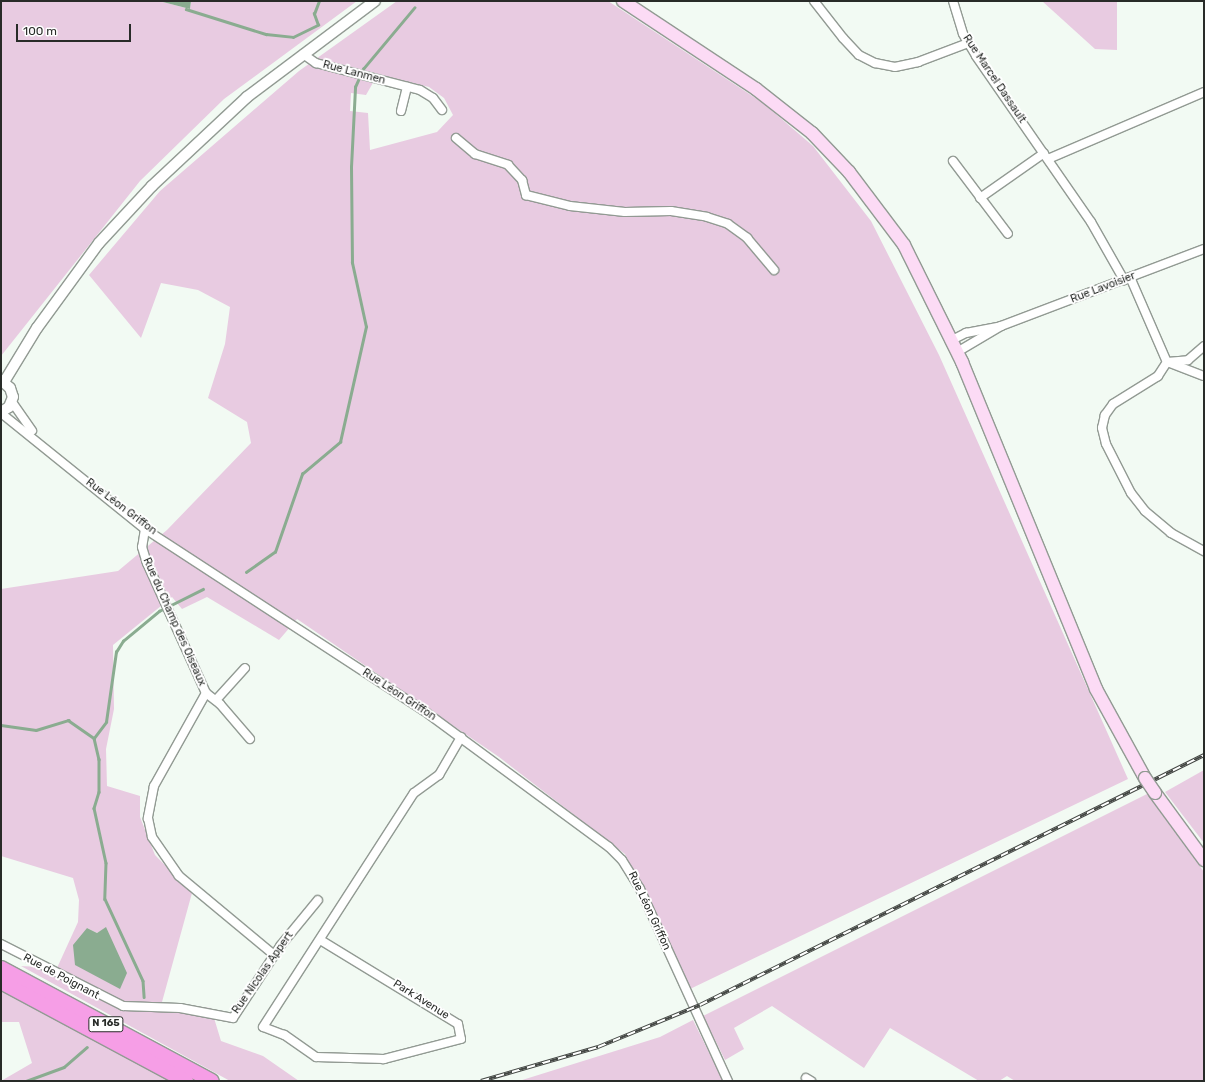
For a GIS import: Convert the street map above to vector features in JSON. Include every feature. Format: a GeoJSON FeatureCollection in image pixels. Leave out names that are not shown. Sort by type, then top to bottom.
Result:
{"type":"FeatureCollection","features":[{"type":"Feature","properties":{"kind":"highway","name":"N 165"},"geometry":{"type":"LineString","coordinates":[[1,968],[212,1081]]}},
{"type":"Feature","properties":{"kind":"highway","name":"N 165"},"geometry":{"type":"LineString","coordinates":[[1,982],[186,1081]]}},
{"type":"Feature","properties":{"kind":"main road"},"geometry":{"type":"LineString","coordinates":[[623,1],[756,89],[812,133],[844,166],[904,245],[952,340],[1077,646],[1111,718],[1145,778],[1204,860]]}},
{"type":"Feature","properties":{"kind":"street"},"geometry":{"type":"LineString","coordinates":[[1,413],[12,402],[10,388],[2,381],[99,243],[202,136],[303,54],[375,1]]}},
{"type":"Feature","properties":{"kind":"street"},"geometry":{"type":"LineString","coordinates":[[814,1],[843,38],[859,54],[875,63],[894,67],[918,62],[968,43]]}},
{"type":"Feature","properties":{"kind":"street","name":"Rue Marcel Dassault"},"geometry":{"type":"LineString","coordinates":[[953,1],[968,43],[1046,156],[1127,278],[1167,362]]}},
{"type":"Feature","properties":{"kind":"street","name":"Rue Lanmen"},"geometry":{"type":"LineString","coordinates":[[303,54],[316,62],[355,74],[407,87],[433,98],[442,110]]}},
{"type":"Feature","properties":{"kind":"street"},"geometry":{"type":"LineString","coordinates":[[401,110],[407,87]]}},
{"type":"Feature","properties":{"kind":"street"},"geometry":{"type":"LineString","coordinates":[[980,198],[1046,156],[1204,92]]}},
{"type":"Feature","properties":{"kind":"street"},"geometry":{"type":"LineString","coordinates":[[456,138],[475,154],[508,165],[522,180],[526,195],[570,206],[625,212],[671,211],[707,217],[728,224],[747,238],[774,270]]}},
{"type":"Feature","properties":{"kind":"street"},"geometry":{"type":"LineString","coordinates":[[953,161],[1008,234]]}},
{"type":"Feature","properties":{"kind":"street","name":"Rue Lavoisier"},"geometry":{"type":"LineString","coordinates":[[952,340],[966,333],[1001,326],[1204,249]]}},
{"type":"Feature","properties":{"kind":"street","name":"Rue Lavoisier"},"geometry":{"type":"LineString","coordinates":[[957,352],[1001,326]]}},
{"type":"Feature","properties":{"kind":"street"},"geometry":{"type":"LineString","coordinates":[[1167,362],[1188,360],[1204,346]]}},
{"type":"Feature","properties":{"kind":"street"},"geometry":{"type":"LineString","coordinates":[[1167,362],[1204,376]]}},
{"type":"Feature","properties":{"kind":"street"},"geometry":{"type":"LineString","coordinates":[[1167,362],[1158,376],[1113,404],[1102,428],[1106,444],[1131,493],[1146,511],[1171,533],[1204,551]]}},
{"type":"Feature","properties":{"kind":"street","name":"Rue Léon Griffon"},"geometry":{"type":"LineString","coordinates":[[12,402],[41,443]]}},
{"type":"Feature","properties":{"kind":"street","name":"Rue Léon Griffon"},"geometry":{"type":"LineString","coordinates":[[1,413],[41,443],[145,528],[461,737],[622,860],[640,889],[697,1017],[728,1081]]}},
{"type":"Feature","properties":{"kind":"street","name":"Rue du Champ des Oiseaux"},"geometry":{"type":"LineString","coordinates":[[145,528],[142,547],[168,613],[206,693],[216,700],[250,739]]}},
{"type":"Feature","properties":{"kind":"street"},"geometry":{"type":"LineString","coordinates":[[216,700],[245,668]]}},
{"type":"Feature","properties":{"kind":"street","name":"Rue du Champ des Oiseaux"},"geometry":{"type":"LineString","coordinates":[[206,693],[154,786],[148,818],[152,837],[179,876],[274,954]]}},
{"type":"Feature","properties":{"kind":"street"},"geometry":{"type":"LineString","coordinates":[[322,941],[414,793],[439,775],[461,737]]}},
{"type":"Feature","properties":{"kind":"street","name":"Rue Nicolas Appert"},"geometry":{"type":"LineString","coordinates":[[123,1006],[180,1008],[233,1018],[274,954],[318,900]]}},
{"type":"Feature","properties":{"kind":"street","name":"Park Avenue"},"geometry":{"type":"LineString","coordinates":[[322,941],[458,1024],[461,1039],[384,1059],[316,1057],[284,1035],[263,1027],[322,941]]}},
{"type":"Feature","properties":{"kind":"street","name":"Rue de Poignant"},"geometry":{"type":"LineString","coordinates":[[1,944],[123,1006]]}},
{"type":"Feature","properties":{"kind":"shaded area"},"geometry":{"type":"Polygon","coordinates":[[[1,1],[159,1],[190,9],[191,1],[357,1],[224,99],[140,181],[1,356],[1,1]]]}},
{"type":"Feature","properties":{"kind":"shaded area"},"geometry":{"type":"Polygon","coordinates":[[[159,1],[191,1],[190,9],[159,1]]]}},
{"type":"Feature","properties":{"kind":"shaded area"},"geometry":{"type":"Polygon","coordinates":[[[397,1],[608,1],[763,103],[813,146],[871,221],[939,355],[1128,779],[690,989],[625,854],[499,757],[297,619],[279,640],[207,597],[182,609],[172,597],[113,645],[114,709],[106,749],[107,786],[140,796],[140,817],[155,855],[192,893],[162,1002],[211,1008],[221,1041],[263,1056],[299,1081],[230,1081],[21,966],[57,968],[78,922],[79,900],[73,878],[1,856],[1,589],[118,571],[167,530],[251,443],[247,422],[208,398],[225,344],[230,307],[198,290],[161,283],[141,338],[89,275],[160,191],[299,71],[397,1]],[[378,74],[366,95],[351,93],[350,111],[368,113],[370,150],[437,132],[453,115],[444,98],[429,87],[378,74]],[[87,928],[75,965],[106,928],[97,933],[87,928]]]}},
{"type":"Feature","properties":{"kind":"shaded area"},"geometry":{"type":"Polygon","coordinates":[[[1042,1],[1117,1],[1117,50],[1095,49],[1042,1]]]}},
{"type":"Feature","properties":{"kind":"shaded area"},"geometry":{"type":"Polygon","coordinates":[[[1204,770],[1204,843],[1165,792],[1204,770]]]}},
{"type":"Feature","properties":{"kind":"shaded area"},"geometry":{"type":"Polygon","coordinates":[[[1147,794],[1204,872],[1204,1081],[1015,1081],[1007,1076],[999,1081],[979,1081],[890,1028],[864,1068],[772,1006],[734,1028],[744,1049],[725,1060],[703,1016],[1147,794]]]}},
{"type":"Feature","properties":{"kind":"shaded area"},"geometry":{"type":"Polygon","coordinates":[[[106,927],[127,973],[120,989],[75,965],[73,945],[87,928],[97,933],[106,927]]]}},
{"type":"Feature","properties":{"kind":"shaded area"},"geometry":{"type":"Polygon","coordinates":[[[1,988],[173,1081],[1,1081],[32,1063],[19,1022],[1,1022],[1,988]]]}},
{"type":"Feature","properties":{"kind":"shaded area"},"geometry":{"type":"Polygon","coordinates":[[[693,1020],[723,1081],[519,1081],[660,1037],[693,1020]]]}},
{"type":"Feature","properties":{"kind":"waterway"},"geometry":{"type":"LineString","coordinates":[[186,9],[266,34],[293,37],[318,25],[314,14],[319,1]]}},
{"type":"Feature","properties":{"kind":"waterway"},"geometry":{"type":"LineString","coordinates":[[246,572],[275,552],[302,474],[340,442],[366,327],[352,263],[351,167],[355,87],[363,69],[414,8]]}},
{"type":"Feature","properties":{"kind":"waterway"},"geometry":{"type":"LineString","coordinates":[[94,738],[106,722],[116,652],[123,641],[159,611],[203,589]]}},
{"type":"Feature","properties":{"kind":"waterway"},"geometry":{"type":"LineString","coordinates":[[1,725],[36,730],[68,720],[94,738],[99,759],[99,792],[94,808],[106,863],[105,899],[143,981],[144,997]]}},
{"type":"Feature","properties":{"kind":"waterway"},"geometry":{"type":"LineString","coordinates":[[26,1081],[64,1067],[87,1047]]}},
{"type":"Feature","properties":{"kind":"railway"},"geometry":{"type":"LineString","coordinates":[[481,1081],[598,1047],[700,1005],[1204,755]]}}]}
